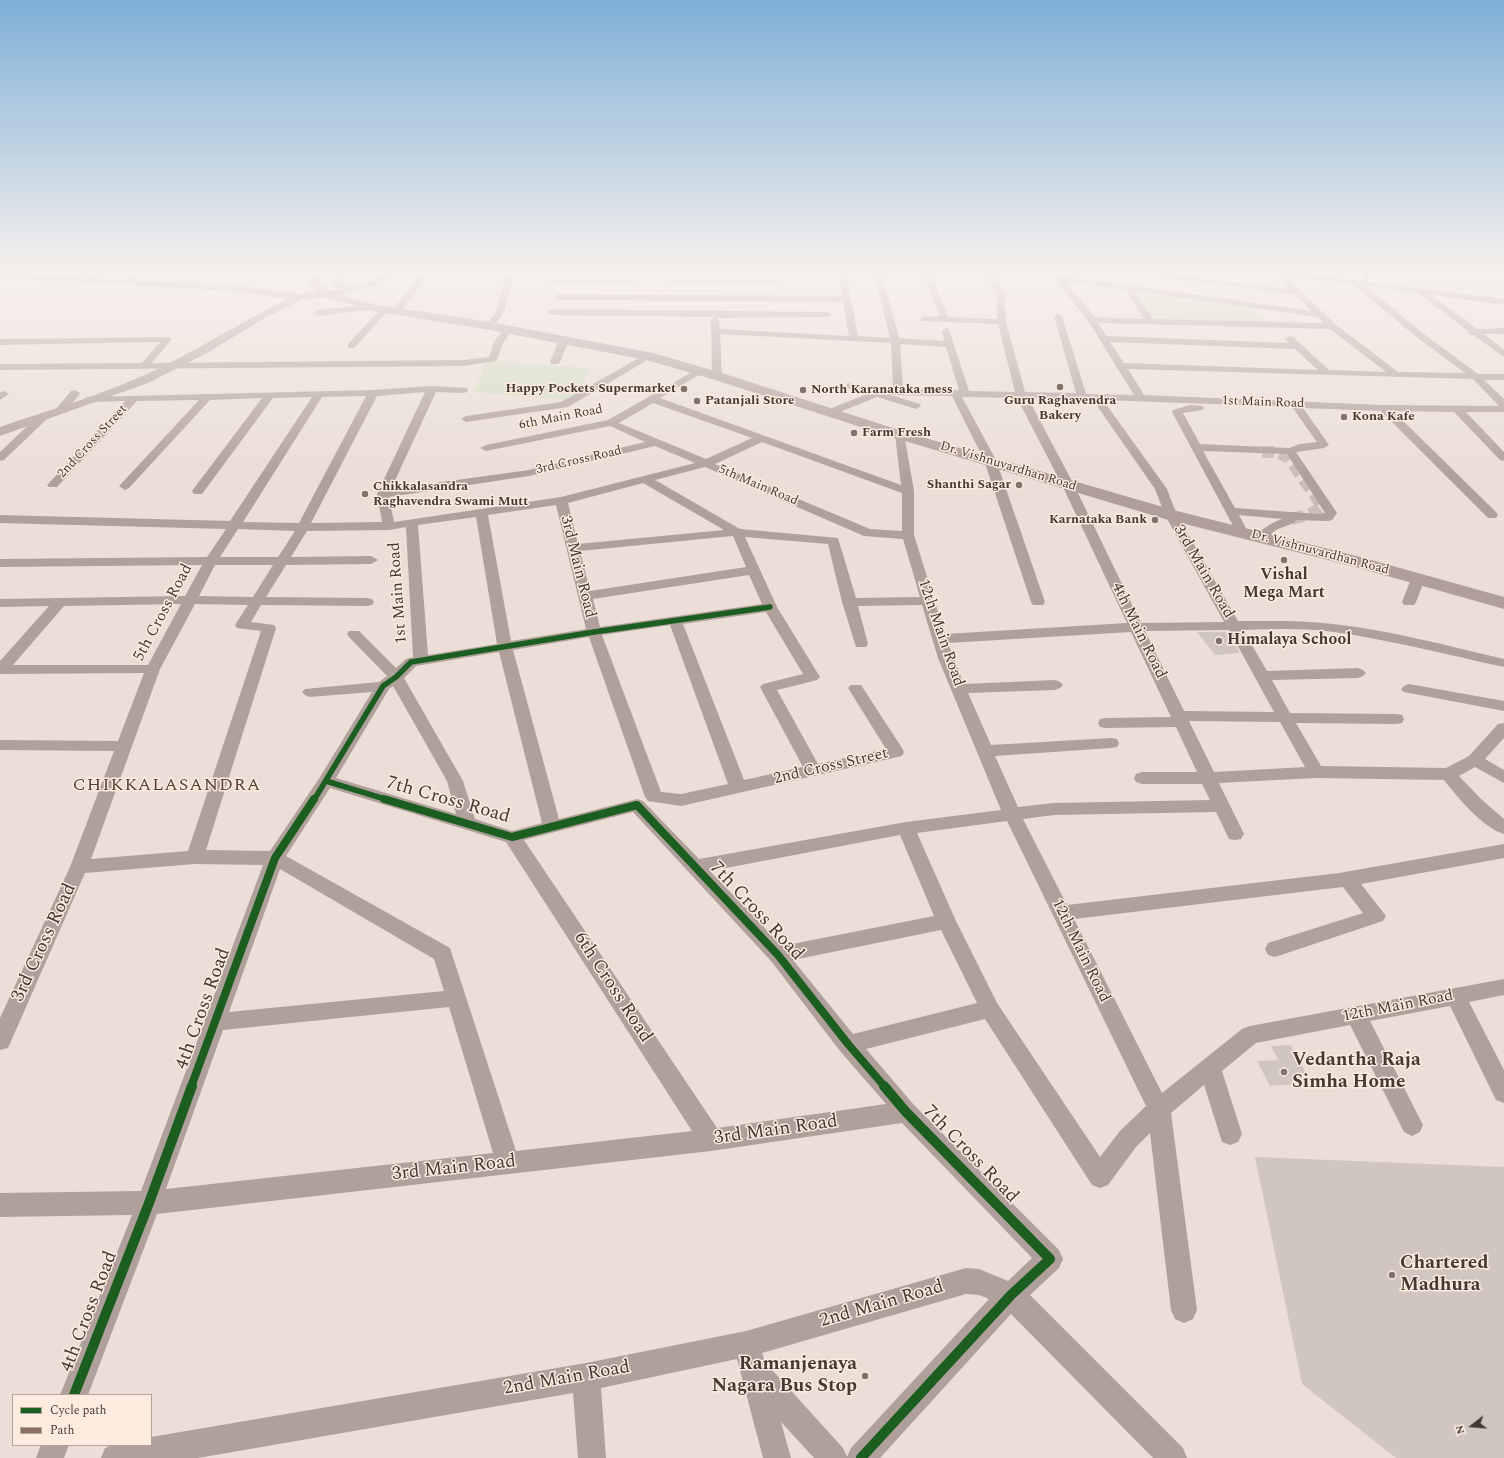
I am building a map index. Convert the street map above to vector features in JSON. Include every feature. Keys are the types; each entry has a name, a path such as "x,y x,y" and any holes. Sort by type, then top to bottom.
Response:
{"main road":[{"name":"Dr. Vishnuvardhan Road","path":"569,341 648,356 700,370 900,435 990,460 1068,485 1171,515 1262,537 1504,604"}],"street":[{"path":"0,342 53,341"},
{"path":"146,365 165,341"},
{"path":"0,432 138,382 171,367 218,341"},
{"path":"350,346 356,341"},
{"path":"0,367 351,365 487,360 493,359 500,341"},
{"path":"555,362 564,341"},
{"path":"715,341 717,376"},
{"path":"895,341 898,392"},
{"path":"909,341 950,344"},
{"path":"949,341 960,393 990,460 1038,602"},
{"path":"1007,341 1021,395 1068,485"},
{"path":"1065,341 1082,397"},
{"path":"1105,341 1142,398"},
{"path":"1160,341 1297,346"},
{"path":"1292,341 1327,373"},
{"path":"1352,341 1396,375"},
{"path":"1428,341 1475,376 1504,405"},
{"path":"1485,341 1504,354"},
{"path":"466,419 564,405 648,356"},
{"path":"1120,366 1504,377"},
{"name":"6th Main Road","path":"486,448 611,423 700,370"},
{"path":"852,386 916,406"},
{"path":"91,399 373,394 432,390 463,390"},
{"path":"389,526 383,494 432,390"},
{"name":"1st Main Road","path":"876,394 881,392 898,392 1142,398 1298,408 1458,410 1504,409"},
{"path":"60,410 75,393"},
{"name":"5th Cross Road","path":"79,867 153,669 211,561 319,394"},
{"path":"195,857 269,628 242,626 284,561 373,394"},
{"path":"831,412 876,394"},
{"path":"198,491 269,396"},
{"name":"3rd Main Road","path":"1096,397 1161,489 1171,515 1316,772"},
{"path":"125,486 206,398"},
{"name":"2nd Cross Street","path":"53,485 133,399"},
{"path":"652,399 908,491"},
{"path":"1194,445 1295,449 1324,445 1298,408 1190,408 1182,409 1177,412 1194,445 1242,532"},
{"path":"1384,408 1492,515"},
{"path":"1458,410 1504,458"},
{"path":"0,458 44,416"},
{"name":"5th Main Road","path":"611,423 868,533 908,535"},
{"name":"12th Main Road","path":"900,435 908,491 908,535 945,658 1012,814 1159,1109 1250,1035 1504,987"},
{"path":"0,519 234,526 389,526 561,501 705,464 760,439"},
{"name":"3rd Cross Road","path":"383,494 529,473 657,442"},
{"path":"1230,511 1319,518 1328,517 1331,514 1295,449"},
{"path":"646,480 737,532 770,607 812,677 768,687 813,771"},
{"name":"4th Main Road","path":"1068,485 1235,834"},
{"name":"3rd Main Road","path":"561,501 594,632"},
{"path":"481,513 505,647 550,821"},
{"path":"1262,537 1271,528 1290,520"},
{"name":"1st Main Road","path":"412,523 416,661"},
{"path":"573,548 737,532 834,541 861,644"},
{"path":"0,563 371,560"},
{"path":"585,596 754,570"},
{"path":"1409,602 1418,579"},
{"path":"0,603 190,600 257,602 367,602"},
{"path":"850,602 928,601"},
{"path":"0,669 60,602"},
{"path":"416,661 594,632 770,607"},
{"path":"594,632 654,797 681,800 738,788 675,621"},
{"path":"939,639 1135,627 1286,625 1333,628 1380,636 1504,663"},
{"path":"354,634 389,682 455,781 467,823"},
{"name":"4th Cross Road","path":"74,1394 149,1203 275,858 389,682 416,661"},
{"path":"0,669 153,669"},
{"path":"1262,676 1358,673"},
{"path":"310,692 389,682"},
{"path":"958,689 1055,685"},
{"name":"2nd Cross Street","path":"738,788 896,752 856,688"},
{"path":"1409,689 1504,706"},
{"path":"1106,723 1284,716 1396,718"},
{"path":"1142,778 1208,778 1316,772 1449,774 1474,760 1504,728"},
{"path":"986,751 1111,743"},
{"path":"0,745 124,746"},
{"path":"1474,760 1504,777"},
{"path":"1449,774 1461,791 1477,807 1504,828"},
{"name":"7th Cross Road","path":"326,781 512,837 550,821 637,805 778,955 848,1044 906,1112 1050,1259 1011,1295"},
{"path":"694,867 906,828 1054,809 1222,806"},
{"path":"906,828 946,921 990,1009 1100,1177 1128,1138 1159,1109"},
{"name":"6th Cross Road","path":"512,837 711,1140"},
{"path":"1062,913 1347,879 1504,851"},
{"path":"79,867 195,857 275,858 442,954 508,1163"},
{"name":"3rd Cross Road","path":"0,1041 79,867"},
{"path":"1275,949 1376,916 1347,879"},
{"path":"778,955 946,921"},
{"path":"1456,996 1504,1093"},
{"path":"215,1022 457,998"},
{"path":"848,1044 990,1009"},
{"path":"1356,1015 1412,1125"},
{"path":"1210,1067 1230,1134"},
{"path":"1159,1109 1184,1310"},
{"name":"3rd Main Road","path":"0,1205 149,1203 711,1140 906,1112"},
{"name":"2nd Main Road","path":"115,1458 586,1377 750,1357 966,1281 979,1282 1011,1295"},
{"path":"860,1458 1011,1295 1173,1458"},
{"path":"750,1357 777,1458"},
{"path":"750,1357 833,1458"},
{"path":"586,1377 592,1458"},
{"path":"50,1458 55,1446"}],"green space":[{"path":"485,361 589,368 581,393 564,400 475,392"}],"building":[{"name":"Himalaya School","path":"1197,632 1228,632 1240,653 1215,655"},
{"name":"Vedantha Raja Simha Home","path":"1291,1045 1311,1083 1270,1086 1257,1061 1278,1060 1271,1046"},
{"name":"Chartered Madhura","path":"1255,1157 1504,1167 1504,1458 1396,1458 1302,1384"}],"tunnel":[{"path":"1262,452 1277,452 1289,458 1322,506 1313,513 1292,519"}],"cycle path":[{"path":"74,1394 149,1203 275,858 326,781 383,686 396,677 411,662 594,632 770,607"},
{"path":"326,781 512,837 637,805 778,955 848,1044 906,1112 1050,1259 1011,1295 861,1458"}],"place":[{"name":"Guru Raghavendra Bakery","path":"1060,387"},
{"name":"Happy Pockets Supermarket","path":"684,389"},
{"name":"North Karanataka mess","path":"803,390"},
{"name":"Patanjali Store","path":"697,401"},
{"name":"Kona Kafe","path":"1344,417"},
{"name":"Farm Fresh","path":"854,433"},
{"name":"Shanthi Sagar","path":"1019,485"},
{"name":"Chikkalasandra Raghavendra Swami Mutt","path":"365,494"},
{"name":"Karnataka Bank","path":"1155,520"},
{"name":"Vishal Mega Mart","path":"1284,560"},
{"name":"Himalaya School","path":"1219,641"},
{"name":"Vedantha Raja Simha Home","path":"1284,1072"},
{"name":"Chartered Madhura","path":"1392,1275"},
{"name":"Ramanjenaya Nagara Bus Stop","path":"865,1376"}],"district":[{"name":"CHIKKALASANDRA","path":"167,786"}]}
